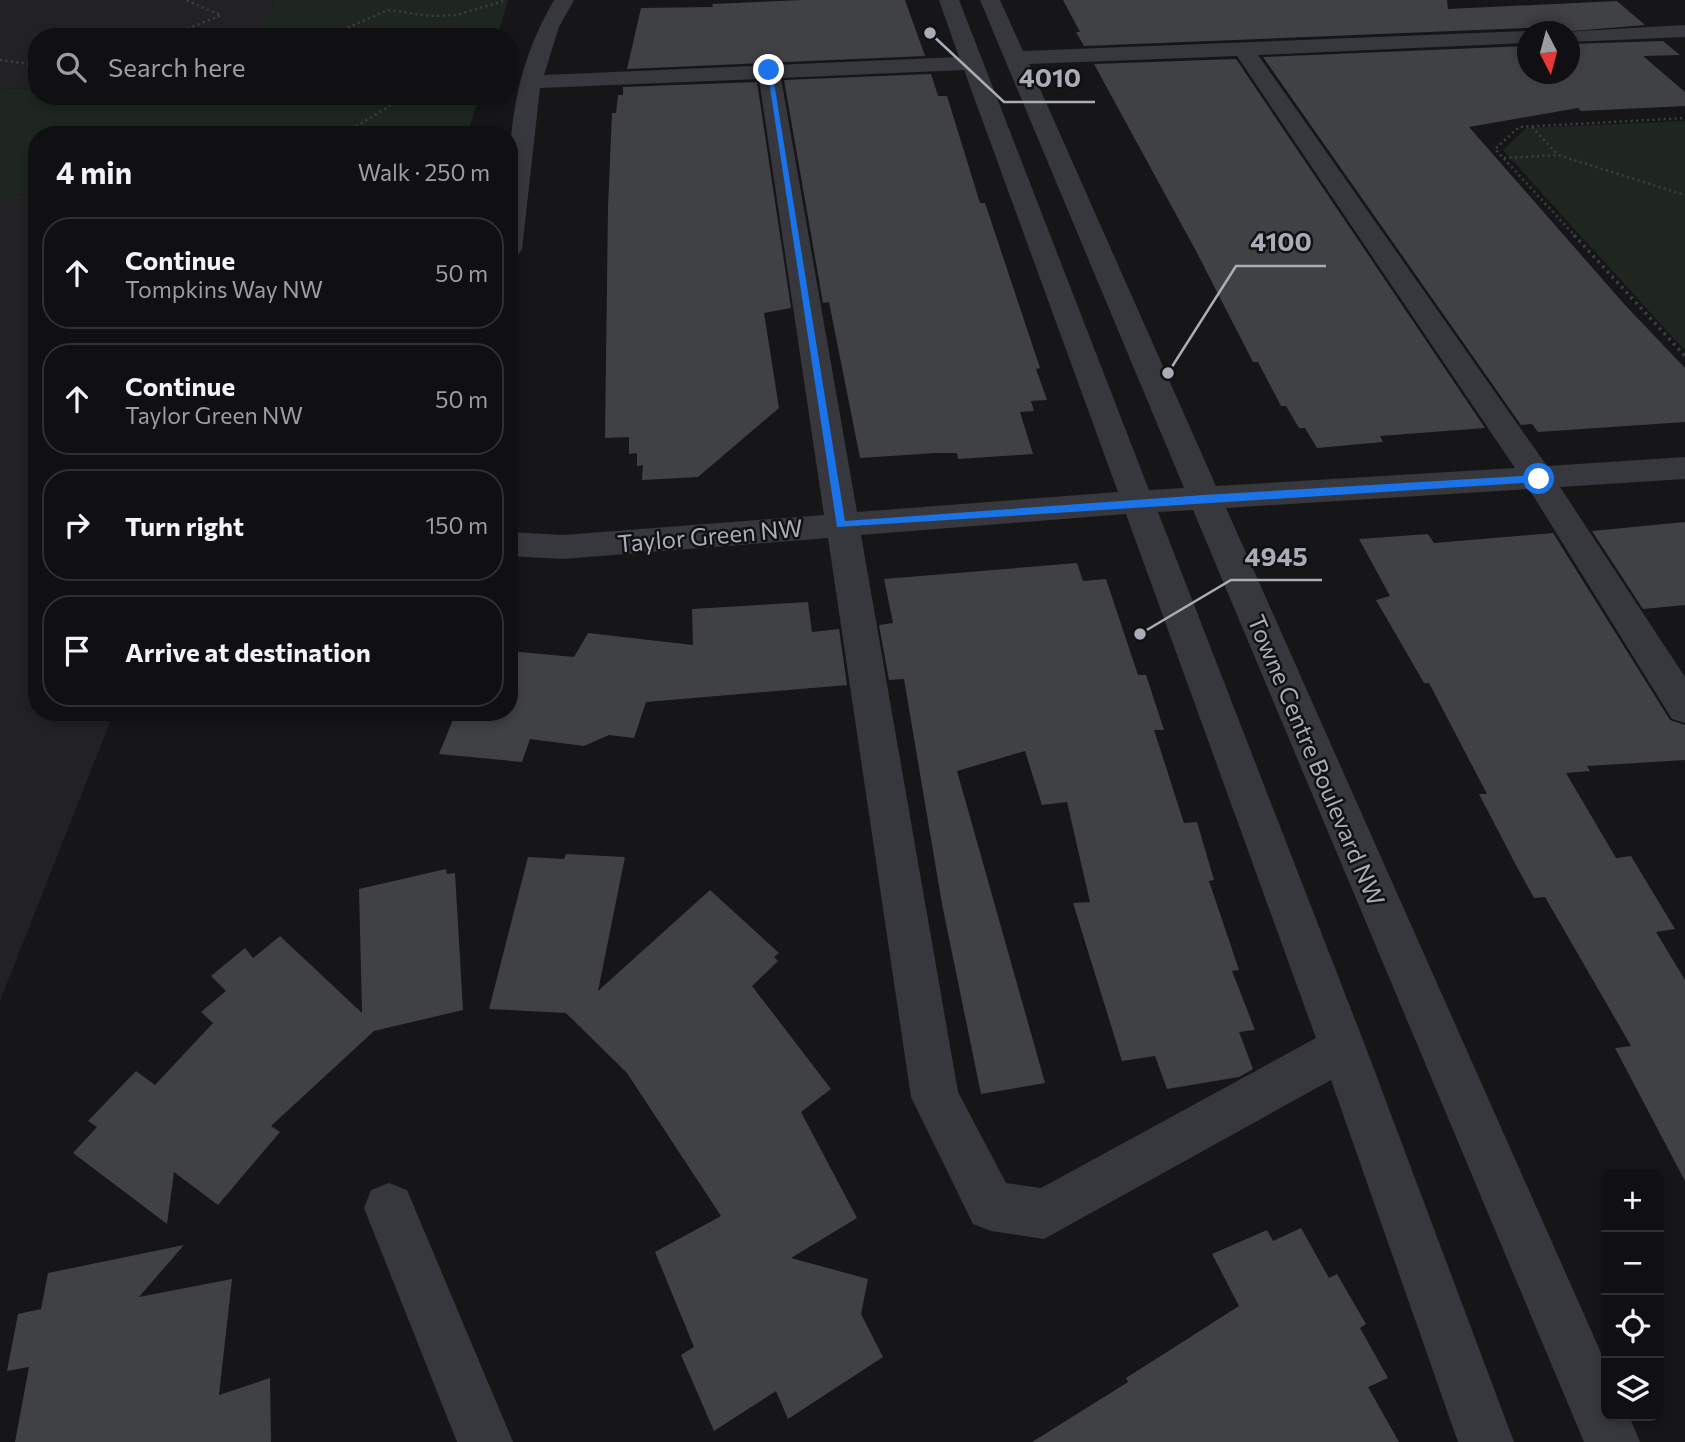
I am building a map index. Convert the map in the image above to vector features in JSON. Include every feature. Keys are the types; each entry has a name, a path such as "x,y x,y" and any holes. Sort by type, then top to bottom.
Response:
{"street":[{"path":"518,177 530,82 539,44 564,0"},
{"path":"949,0 970,63 1135,502 1343,1048 1486,1442"},
{"name":"Towne Centre Boulevard NW","path":"990,0 1612,1442"},
{"path":"1580,36 1685,31"},
{"path":"1017,58 1517,37"},
{"path":"1243,49 1539,479 1685,708"},
{"path":"530,82 970,63"},
{"path":"769,70 840,524 935,1097 991,1206 1044,1213 1343,1048"},
{"name":"Taylor Green NW","path":"518,544 563,547 1135,502 1685,468"},
{"path":"389,1208 485,1442"}],"path":[{"path":"185,0 221,15 189,28"},
{"path":"347,28 388,10 430,16 456,15 507,0"},
{"path":"0,60 28,64"},
{"path":"357,126 391,105"},
{"path":"1685,118 1519,127 1495,149 1685,356"},
{"path":"1531,126 1558,155"},
{"path":"1504,159 1558,155 1685,195"}],"shaded area":[{"path":"0,0 274,0 272,19 268,28 28,28 28,88 0,89"},
{"path":"274,0 508,0 500,28 268,28 263,23 273,11"},
{"path":"28,88 28,105 476,105 470,126 28,126 28,194 0,196 0,89"},
{"path":"1685,121 1685,351 1503,150 1526,128"},
{"path":"28,194 28,721 110,721 0,1001 0,196"}],"building":[{"path":"802,0 905,0 925,56 627,69 641,8 713,7 712,4"},
{"path":"1063,0 1447,0 1448,9 1617,1 1645,25 1580,30 1580,21 1517,21 1517,28 1084,46 1076,32 1080,32"},
{"path":"1663,41 1680,55 1643,56 1685,92 1685,106 1581,111 1578,108 1469,127 1625,305 1685,368 1685,422 1538,432 1532,424 1521,425 1263,57 1517,46 1517,84 1580,84 1580,44"},
{"path":"1236,59 1485,428 1380,436 1383,442 1317,448 1305,428 1299,428 1286,406 1281,406 1258,362 1253,362 1094,64"},
{"path":"931,74 938,96 947,96 980,203 985,203 1040,368 1036,369 1047,400 1031,401 1034,411 1020,412 1033,454 958,459 957,453 860,458 829,302 823,303 784,80"},
{"path":"757,82 791,308 764,313 779,408 698,477 642,480 643,465 637,466 637,453 629,454 629,437 605,438 612,113 616,113 618,95 623,95 623,87"},
{"path":"1685,522 1685,605 1643,609 1592,531"},
{"path":"1553,533 1670,720 1685,725 1685,760 1587,766 1590,771 1566,773 1616,858 1631,856 1675,929 1656,932 1685,980 1685,1181 1615,1048 1631,1046 1545,897 1534,898 1518,869 1479,794 1487,794 1429,683 1424,683 1376,600 1390,596 1359,539 1428,534 1434,543"},
{"path":"1077,563 1083,581 1106,579 1138,675 1146,675 1164,730 1154,730 1184,823 1197,822 1214,880 1209,881 1239,970 1232,971 1255,1030 1239,1032 1253,1069 1239,1077 1167,1089 1155,1056 1122,1061 1073,903 1090,902 1067,802 1042,805 1025,751 957,771 1045,1083 981,1094 942,904 904,679 889,680 879,625 893,623 884,579"},
{"path":"808,602 812,632 839,629 847,685 646,702 634,738 609,735 584,746 530,739 522,762 439,754 452,721 518,721 518,652 574,657 588,633 693,645 692,609"},
{"path":"566,854 625,857 598,991 710,890 779,953 774,957 778,961 752,986 831,1089 801,1112 857,1218 791,1258 868,1279 861,1314 883,1357 788,1419 776,1391 714,1431 681,1355 694,1347 655,1252 721,1216 627,1073 566,1013 489,1009 528,857 564,859"},
{"path":"446,869 447,874 455,873 463,1010 374,1031 271,1126 280,1132 218,1205 174,1172 167,1224 73,1153 97,1127 88,1121 136,1071 155,1085 213,1023 201,1012 226,991 211,976 245,948 253,958 280,936 362,1013 359,889"},
{"path":"1301,1228 1329,1278 1337,1274 1366,1324 1360,1328 1388,1378 1368,1387 1399,1442 1032,1442 1128,1382 1126,1378 1239,1306 1212,1254 1267,1230 1273,1241"},
{"path":"184,1245 139,1297 232,1279 219,1395 270,1378 271,1442 15,1442 29,1367 7,1371 18,1314 41,1309 48,1273"}],"place":[{"name":"4010","path":"930,33"},
{"name":"4100","path":"1168,373"},
{"name":"4945","path":"1140,634"}],"route":[{"path":"769,70 840,524 1204,498 1539,479"}]}
